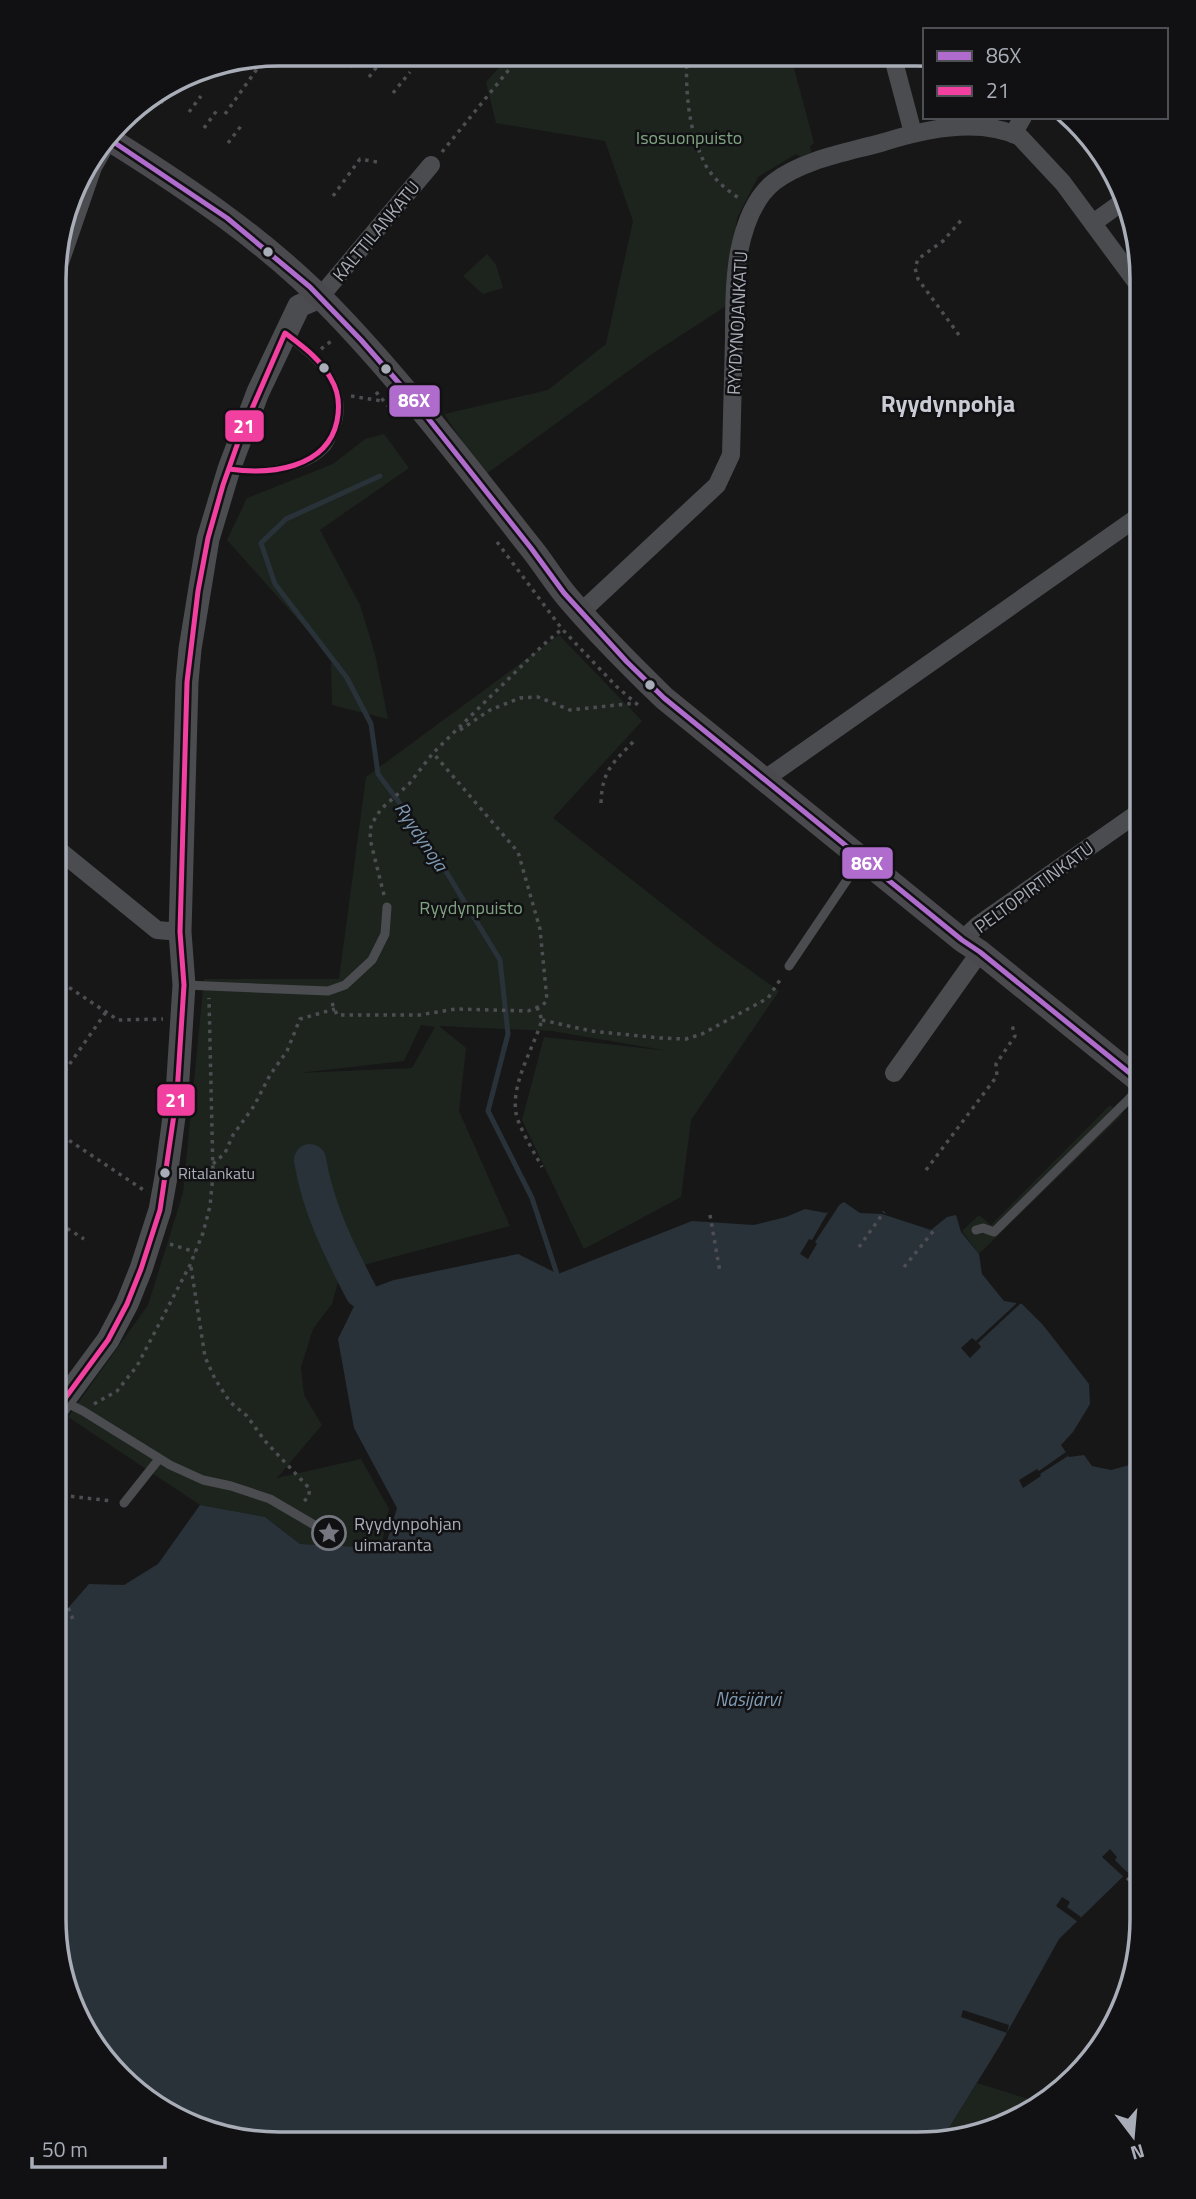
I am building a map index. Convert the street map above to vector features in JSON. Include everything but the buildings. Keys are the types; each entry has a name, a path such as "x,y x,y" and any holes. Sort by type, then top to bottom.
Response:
{"main road":[{"path":"116,143 185,186 269,251 320,298 408,394 581,612 623,659 664,698 1130,1073"}],"street":[{"path":"895,66 913,133"},
{"path":"1022,119 1013,134 1020,137 1049,167 1130,273"},
{"name":"RYYDYNOJANKATU","path":"581,612 716,485 732,455 734,303 739,253 753,208 763,194 775,182 813,163 913,133 969,128 997,129 1013,134"},
{"name":"KALTTILANKATU","path":"320,298 431,164"},
{"path":"1093,223 1116,206"},
{"path":"66,1402 108,1340 127,1304 141,1269 161,1202 177,1094 184,985 180,932 187,682 208,539 253,403 285,333 299,306 320,298"},
{"path":"765,779 1130,523"},
{"name":"PELTOPIRTINKATU","path":"894,1073 971,946 978,925 1130,819"},
{"path":"66,856 157,930 180,932"}],"lane":[{"path":"229,469 255,472 301,463 317,456 329,444 338,421 339,405 335,387 315,358 285,333"},
{"path":"789,967 849,877"},
{"path":"184,985 328,991 345,985 372,960 385,934 387,907"},
{"path":"976,1230 982,1228 994,1232 1130,1098"},
{"path":"66,1406 202,1480 270,1499 316,1526"},
{"path":"124,1503 159,1459"}],"path":[{"path":"369,77 378,66"},
{"path":"431,164 512,66"},
{"path":"688,66 693,127 705,164 716,179 753,208"},
{"path":"225,114 258,67"},
{"path":"393,93 410,72"},
{"path":"189,112 201,96"},
{"path":"204,128 218,109"},
{"path":"228,143 241,126"},
{"path":"333,196 360,159 377,162"},
{"path":"958,335 918,279 915,268 918,259 943,241 964,218"},
{"path":"320,349 334,339"},
{"path":"351,396 384,401"},
{"path":"387,907 370,839 371,825 381,809 409,784 433,753 562,629"},
{"path":"453,735 490,710 520,698 538,697 570,710 636,703"},
{"path":"601,803 601,790 608,768 635,740"},
{"path":"328,991 337,1015 419,1015 456,1009 528,1011 543,1005 547,1000 540,929 518,852 433,753"},
{"path":"542,1020 591,1031 686,1039 702,1034 768,998 789,967"},
{"path":"66,985 118,1020 182,1018"},
{"path":"66,1404 117,1391 128,1378 190,1265 203,1233 210,1206 213,1164 208,987"},
{"path":"537,1007 542,1020 534,1046 516,1083 516,1114 542,1167"},
{"path":"213,1164 225,1153 233,1135 287,1051 300,1019 335,1009"},
{"path":"66,1069 106,1012"},
{"path":"926,1170 997,1076 996,1065 1015,1036 1012,1025"},
{"path":"66,1138 161,1202"},
{"path":"859,1247 884,1212"},
{"path":"710,1215 720,1272"},
{"path":"66,1228 84,1239"},
{"path":"904,1267 936,1228"},
{"path":"149,1242 163,1242 195,1252"},
{"path":"190,1265 205,1357 215,1379 230,1402 247,1416 265,1441 310,1489 308,1498 289,1511"},
{"path":"66,1496 124,1503"},
{"path":"66,1602 74,1622"}],"green space":[{"name":"Isosuonpuisto","path":"500,66 793,66 814,143 810,146 811,153 801,157 796,154 758,177 737,218 726,306 649,356 485,475 444,414 548,390 606,344 633,221 605,141 496,123 486,82"},
{"path":"487,254 496,265 503,288 483,294 463,276"},
{"path":"384,434 409,468 320,530 360,605 375,654 388,719 332,705 331,661 309,632 227,540 247,498 333,464 365,439"},
{"name":"Ryydynpuisto","path":"559,635 642,721 553,818 715,945 779,991 691,1120 681,1197 584,1249 522,1120 544,1037 669,1051 552,1031 439,1026 466,1048 459,1111 510,1226 341,1271 332,1304 313,1329 301,1367 304,1395 322,1425 277,1478 361,1459 389,1509 381,1548 300,1544 265,1517 200,1505 68,1417 148,1305 183,1193 204,979 339,979 366,777","holes":["421,1025 435,1027 412,1068 299,1073 404,1061"]},
{"path":"1110,1105 1122,1115 979,1254 962,1231 979,1215 991,1225"},
{"path":"977,2083 1030,2100 1011,2111 985,2121 948,2129"}],"water":[{"name":"Näsijärvi","path":"844,1202 860,1213 882,1214 931,1230 947,1217 956,1215 961,1232 979,1254 982,1274 1004,1301 1022,1304 1043,1325 1089,1384 1090,1404 1073,1432 1061,1445 1069,1457 1084,1455 1092,1466 1111,1470 1129,1465 1129,1871 1059,1939 999,2047 948,2129 931,2132 251,2131 211,2121 185,2111 161,2097 119,2060 102,2038 88,2014 78,1988 68,1948 66,1609 89,1584 124,1585 158,1564 200,1505 265,1517 300,1544 381,1548 388,1538 397,1508 354,1428 338,1339 361,1292 394,1280 518,1254 558,1274 692,1221 754,1225 805,1209 826,1213"}],"pier":[{"path":"837,1202 840,1204 815,1242 817,1244 808,1259 800,1254 809,1239 812,1240 832,1205"},
{"path":"1019,1301 1021,1303 978,1343 981,1347 970,1358 961,1348 972,1338 976,1341"},
{"path":"1066,1452 1068,1456 1023,1488 1019,1480 1037,1469 1039,1471"},
{"path":"1110,1849 1117,1857 1115,1860 1129,1876 1126,1879 1102,1857"},
{"path":"1062,1897 1070,1902 1067,1907 1081,1917 1078,1922 1056,1906"},
{"path":"963,2010 1009,2025 1007,2033 961,2017"}],"waterway":[{"name":"Ryydynoja","path":"380,476 286,519 261,543 275,584 347,678 371,724 378,774 425,837 500,960 508,1034 488,1111 532,1198 557,1274"},
{"path":"310,1160 324,1212 361,1292"}],"transit line":[{"name":"86X","path":"115,143 227,218 310,287 412,398 564,593 664,698 1130,1073"},
{"name":"21","path":"66,1397 108,1340 127,1304 160,1210 177,1094 184,985 180,932 187,682 198,591 208,538 223,485 241,434 285,333 317,359 334,384 338,410 331,437 322,450 294,465 261,471 229,469"}],"place":[{"name":"Ritalankatu","path":"165,1173"},
{"name":"Ryydynpohjan uimaranta","path":"329,1533"}],"district":[{"name":"Ryydynpohja","path":"948,403"}]}
